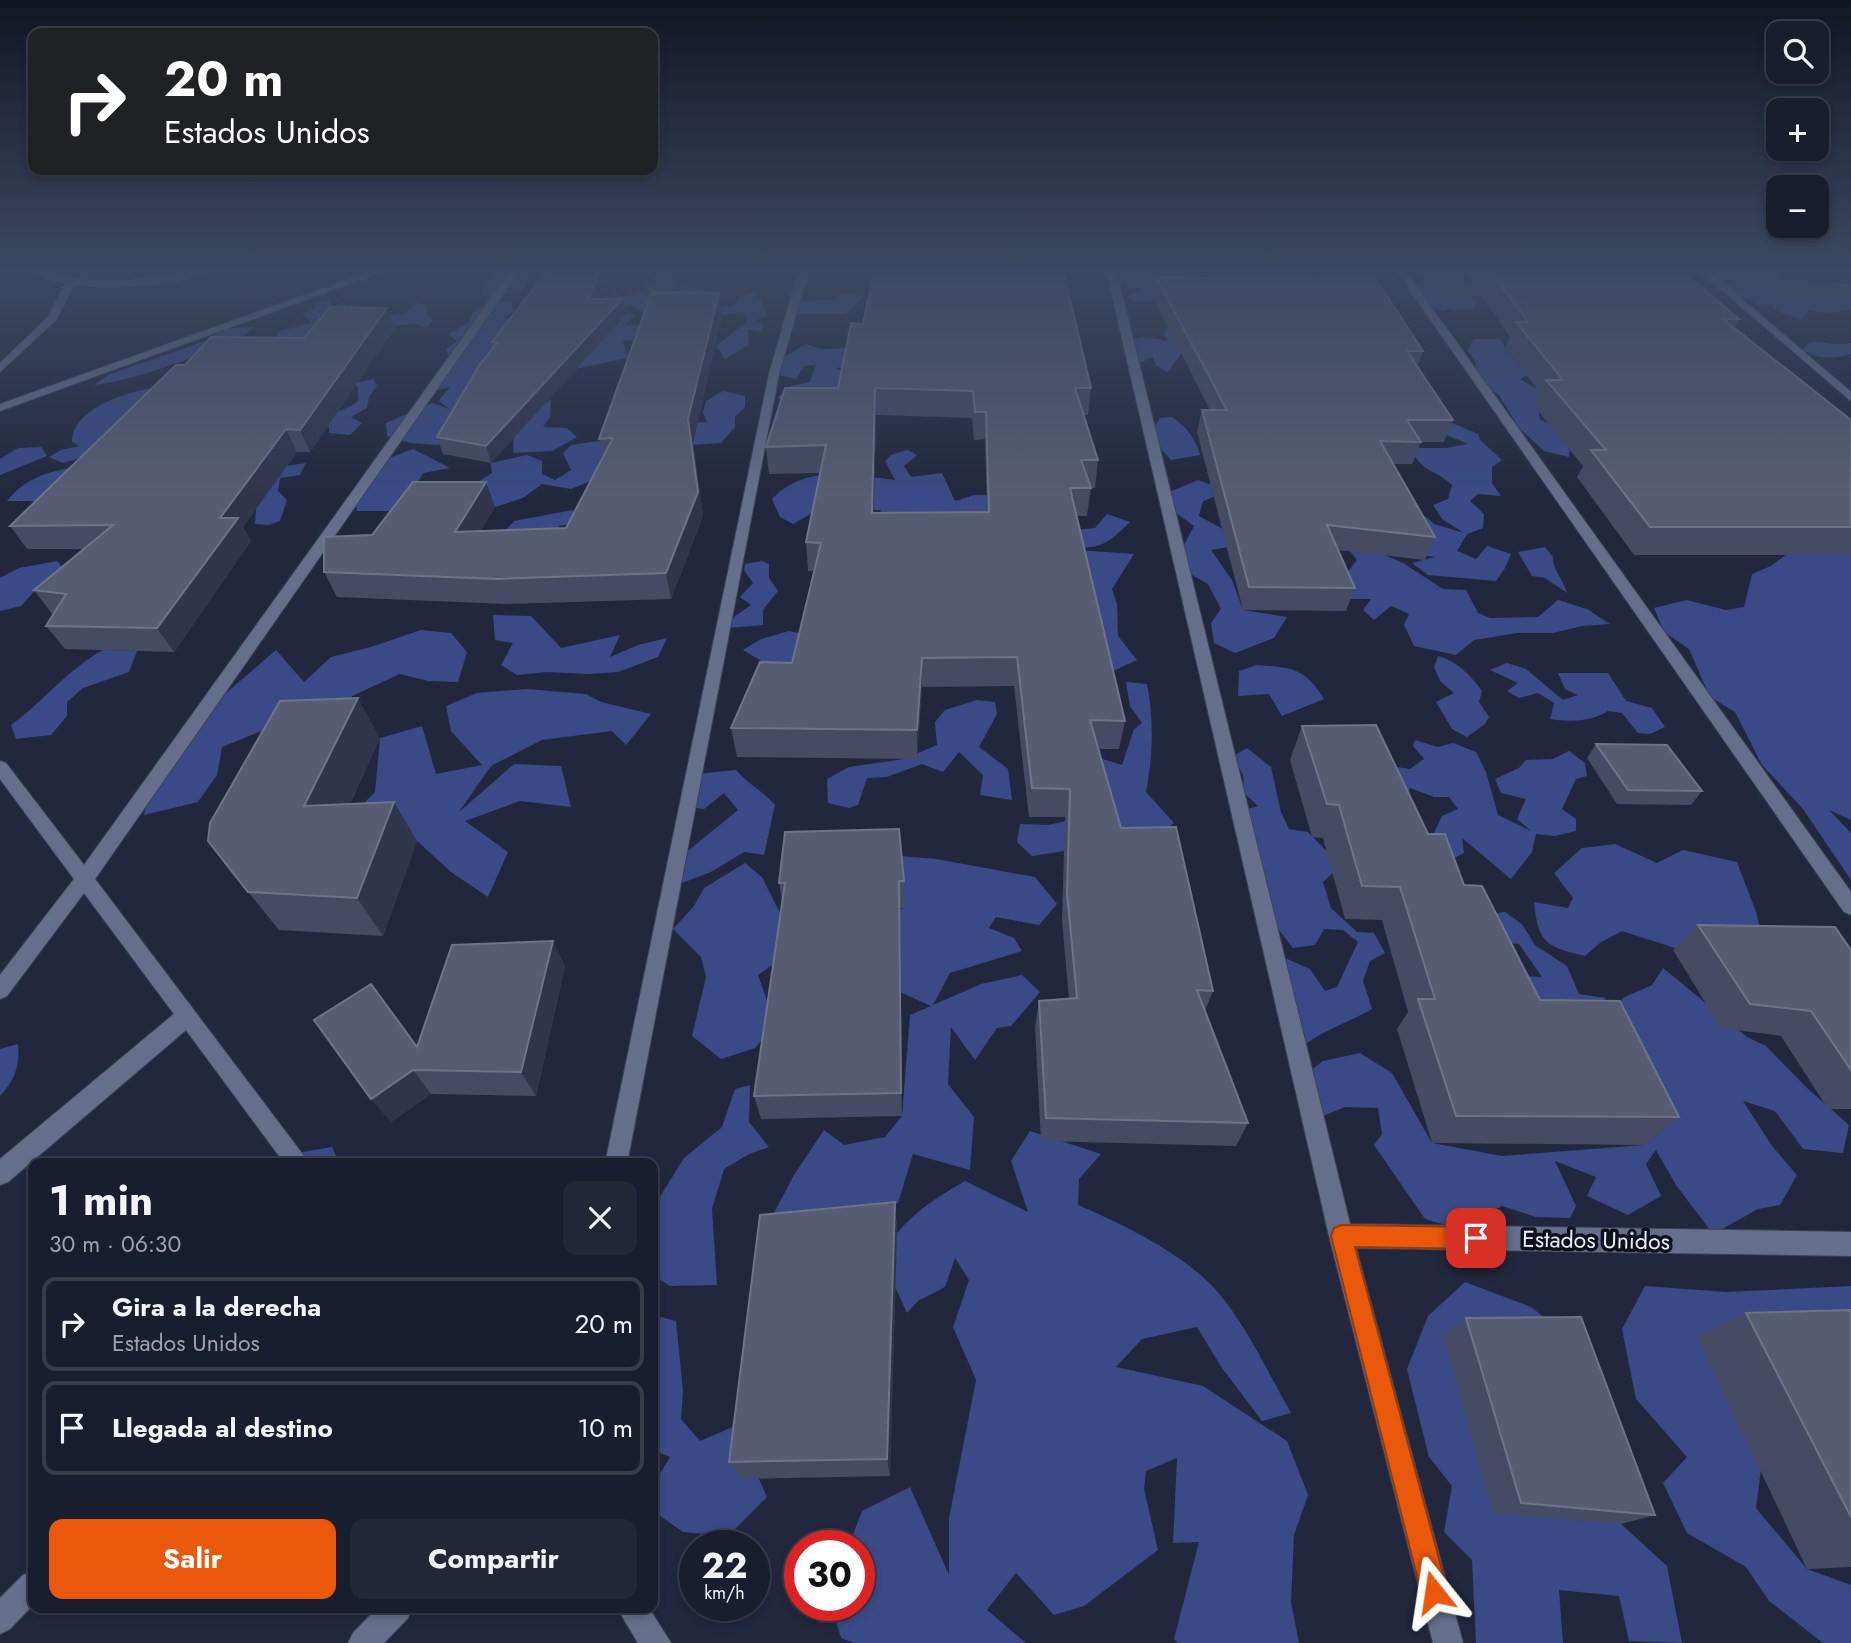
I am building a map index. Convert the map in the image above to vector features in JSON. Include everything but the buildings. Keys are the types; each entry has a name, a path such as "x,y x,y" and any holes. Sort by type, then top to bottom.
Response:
{"street":[{"path":"0,369 24,346"},
{"path":"0,408 175,346"},
{"path":"0,990 84,880 463,346"},
{"path":"616,1158 774,374 782,346"},
{"path":"1129,346 1341,1236 1448,1643"},
{"path":"1453,346 1851,907"},
{"path":"1790,346 1851,398"},
{"path":"0,767 295,1158"},
{"path":"0,1174 188,1015"},
{"name":"Estados Unidos","path":"1341,1236 1851,1244"},
{"path":"0,1619 28,1590"},
{"path":"363,1643 393,1613"},
{"path":"635,1613 656,1643"}],"shaded area":[{"path":"192,346 224,346 145,374 94,385 108,375"},
{"path":"451,346 624,346 628,358 579,368 556,369 475,393 452,410 536,411 551,399 550,417 543,427 567,428 577,437 552,451 513,453 514,437 483,435 437,445 410,443 387,436 386,423 432,403 449,409 439,401 450,387 429,392 450,362 446,349"},
{"path":"716,346 748,346 725,359"},
{"path":"803,346 811,346 821,349 851,348 862,365 836,368 843,372 839,387 827,395 784,404 778,397 791,386 810,382 816,365 804,366 796,379 774,374 777,361"},
{"path":"1128,346 1180,346 1183,351 1168,372 1156,366 1153,357 1134,365 1126,356"},
{"path":"1470,346 1505,346 1519,366 1547,366 1520,379 1545,394 1538,406 1540,420 1560,426 1571,441 1569,457 1544,451 1519,428 1499,395 1478,382 1475,361 1467,350"},
{"path":"1806,346 1851,346 1851,354 1832,358 1815,356 1802,350"},
{"path":"374,379 377,386 369,397 367,408 351,417 362,423 350,435 329,433 329,427 302,420 352,405 358,401 358,387 351,384"},
{"path":"152,388 153,401 83,457 63,463 49,457 61,450 79,446 72,442 75,430 91,411 115,398"},
{"path":"723,391 745,396 745,407 735,417 735,427 721,443 689,445 689,423 707,422 703,413 706,401"},
{"path":"1434,415 1478,434 1480,440 1502,460 1492,467 1492,483 1501,496 1478,494 1470,501 1484,514 1483,528 1467,534 1457,551 1476,559 1487,546 1511,554 1496,581 1428,575 1412,563 1435,557 1421,555 1401,542 1425,516 1434,524 1464,533 1442,519 1433,505 1448,499 1452,485 1420,463 1410,448 1446,448 1468,444 1437,431"},
{"path":"1172,417 1190,433 1200,455 1171,460 1158,446 1155,426 1160,418"},
{"path":"613,439 593,480 571,489 542,484 523,498 495,507 459,500 414,511 357,511 354,493 376,463 413,449 450,468 423,473 418,482 473,485 492,473 491,463 527,455 542,461 542,474 555,480 571,470 563,453 571,445"},
{"path":"41,447 47,456 0,475 0,459 18,448"},
{"path":"907,450 917,455 904,466 911,477 942,473 955,501 974,495 1006,496 1025,513 878,517 881,510 819,509 793,524 780,517 772,499 785,488 814,476 846,475 895,480 885,461 891,455"},
{"path":"306,463 300,475 280,478 278,491 287,500 280,521 269,525 255,524 256,509 273,468"},
{"path":"75,467 40,501 7,501 21,487 37,477"},
{"path":"1221,476 1226,492 1203,501 1199,516 1221,528 1240,545 1211,550 1232,580 1243,610 1287,617 1274,638 1235,653 1214,643 1211,623 1221,609 1208,584 1183,570 1184,545 1194,526 1164,504 1162,495 1198,480 1209,484"},
{"path":"573,510 575,523 559,526 558,535 600,540 505,531 514,521"},
{"path":"1107,514 1130,522 1112,538 1097,546 1057,546 1076,530 1095,528"},
{"path":"1851,517 1851,820 1829,810 1851,833 1851,880 1803,809 1762,765 1735,712 1710,697 1689,649 1664,632 1654,608 1687,600 1726,610 1744,607 1752,574 1771,566 1794,549"},
{"path":"1545,547 1553,557 1554,566 1567,593 1545,578 1532,576 1518,552"},
{"path":"1371,549 1403,563 1443,589 1466,590 1478,613 1490,618 1538,617 1558,600 1587,609 1610,624 1582,626 1553,633 1517,633 1474,640 1456,655 1414,646 1404,625 1409,614 1391,606 1374,620 1363,610 1371,599 1341,599 1333,591 1357,560 1350,551 1333,550"},
{"path":"1079,550 1134,554 1112,589 1117,604 1118,636 1137,660 1113,671"},
{"path":"57,561 67,573 42,583 21,606 0,611 0,578 19,568"},
{"path":"762,561 769,564 769,578 778,591 763,610 763,625 728,628 735,616 751,605 740,597 753,583 744,570 745,564"},
{"path":"493,615 531,616 561,648 620,635 610,657 638,645 667,638 658,657 618,672 547,672 517,675 501,665 513,643 495,640"},
{"path":"421,630 451,633 467,652 458,682 428,681 400,674 352,696 343,722 269,728 222,747 217,775 198,802 144,815 150,784 196,736 173,739 276,650 304,682 331,657"},
{"path":"789,631 813,636 864,673 765,663 743,650 761,639"},
{"path":"103,650 137,651 129,672 83,688 67,702 67,716 51,735 16,739 11,725 78,666"},
{"path":"1438,656 1463,669 1482,691 1479,702 1489,717 1485,724 1467,737 1452,729 1436,702 1454,693 1440,681 1434,667"},
{"path":"1507,663 1526,669 1563,700 1578,695 1565,689 1558,673 1608,673 1626,701 1652,708 1665,727 1650,734 1638,733 1622,713 1608,711 1580,720 1550,719 1554,703 1538,693 1519,698 1507,691 1518,683 1490,670"},
{"path":"1257,665 1296,671 1317,688 1324,699 1282,716 1269,694 1238,696 1239,671"},
{"path":"1126,682 1147,684 1152,738 1146,792 1174,823 1148,843 1141,828 1077,849 1032,856 1017,842 1020,824 1048,825 1104,813 1096,757 1122,765 1134,729 1142,723 1130,706"},
{"path":"527,689 586,694 601,702 651,714 626,745 612,731 542,740 491,766 459,812 514,764 561,766 571,807 520,801 465,821 508,852 488,897 451,872 417,841 360,844 337,831 375,792 380,738 422,726 436,774 482,765 451,731 446,706 477,693"},
{"path":"977,700 995,702 997,714 979,747 1008,769 1012,800 980,795 983,775 959,752 943,772 922,764 887,777 867,778 858,805 849,808 828,803 827,779 849,767 904,759 937,745 935,722 945,710"},
{"path":"1415,740 1438,747 1453,743 1476,752 1486,772 1498,815 1531,831 1517,819 1526,799 1501,793 1495,779 1519,768 1526,760 1553,759 1569,751 1585,763 1587,776 1576,779 1562,809 1576,819 1576,831 1555,836 1536,834 1532,852 1511,879 1462,838 1464,853 1445,863 1428,837 1434,833 1442,816 1458,809 1449,797 1434,797 1410,788 1400,809 1390,766 1410,769 1424,759 1413,746"},
{"path":"1247,748 1271,767 1281,812 1289,829 1308,832 1341,866 1323,882 1331,908 1357,932 1374,933 1385,953 1370,961 1363,981 1372,1009 1319,1035 1303,1046 1279,968 1287,959 1310,969 1325,991 1337,987 1358,942 1343,930 1324,929 1315,945 1293,948 1265,913 1244,810 1258,806 1244,793 1243,775 1233,756"},
{"path":"736,770 775,805 764,855 744,852 711,872 674,886 678,859 738,810 724,793 704,809 681,806 696,774"},
{"path":"1615,844 1657,863 1683,850 1737,862 1756,912 1766,952 1681,950 1622,931 1601,942 1585,956 1561,950 1546,941 1538,926 1534,902 1568,908 1573,898 1554,873 1582,848"},
{"path":"900,856 936,859 1035,877 1057,904 1039,925 996,917 989,928 1014,938 1022,951 950,973 933,1005 981,984 1022,975 1040,992 1011,1026 997,1028 975,1060 951,1027 948,1084 974,1117 970,1170 913,1154 898,1203 844,1219 813,1213 774,1213 794,1175 824,1130 844,1145 885,1137 902,1116 910,1015 931,1006 900,992 782,958 758,975 775,1023 755,1048 721,1059 692,1036 706,977 701,957 673,929 694,906 704,888 745,863 762,877 782,917 863,917 904,908"},
{"path":"1505,912 1522,924 1535,945 1567,966 1579,994 1606,998 1566,1025 1507,976 1542,977 1519,944 1481,941 1460,918"},
{"path":"1663,968 1747,1037 1766,1046 1807,1088 1849,1125 1843,1153 1803,1149 1775,1111 1743,1101 1772,1146 1797,1175 1780,1205 1758,1209 1713,1234 1676,1185 1656,1150 1646,1164 1661,1196 1628,1215 1587,1196 1596,1177 1555,1161 1576,1206 1570,1218 1536,1217 1502,1206 1460,1229 1425,1219 1374,1145 1382,1134 1378,1108 1345,1107 1323,1116 1307,1073 1323,1061 1360,1053 1392,1073 1432,1143 1502,1156 1644,1145 1596,1045 1623,998 1652,985"},
{"path":"18,1044 15,1072 0,1096 0,1049"},
{"path":"750,1085 749,1122 769,1147 749,1154 724,1169 712,1209 717,1285 670,1286 658,1278 658,1200 684,1158 722,1127 735,1089"},
{"path":"1030,1131 1101,1154 1079,1179 1078,1205 1158,1245 1196,1271 1225,1301 1260,1356 1291,1413 1262,1421 1222,1368 1197,1327 1142,1339 1116,1367 1203,1386 1287,1441 1308,1495 1294,1535 1291,1602 1299,1643 1178,1643 1174,1639 1199,1542 1173,1543 1177,1458 1146,1471 1144,1489 1158,1550 1084,1606 1054,1615 1016,1573 987,1610 1026,1643 854,1643 841,1638 836,1621 875,1621 875,1530 855,1530 862,1511 910,1487 949,1575 949,1518 976,1380 953,1327 969,1280 955,1258 945,1287 918,1301 907,1313 880,1254 918,1212 965,1181 1028,1212 1011,1161"},
{"path":"332,1147 337,1158 279,1158"},
{"path":"1465,1282 1531,1307 1573,1340 1621,1524 1667,1566 1682,1643 1629,1641 1619,1596 1559,1590 1563,1643 1476,1643 1472,1560 1444,1532 1452,1486 1429,1457 1407,1369 1428,1316"},
{"path":"1645,1286 1726,1292 1851,1286 1851,1377 1764,1446 1756,1508 1807,1569 1851,1585 1851,1643 1823,1643 1769,1601 1746,1567 1687,1533 1663,1483 1687,1457 1636,1399 1622,1329"},
{"path":"658,1316 676,1321 683,1391 681,1419 700,1441 735,1426 767,1497 734,1530 680,1530 658,1514 658,1477 670,1457 658,1452"}],"route":[{"path":"1434,1592 1341,1236 1476,1238"}]}
